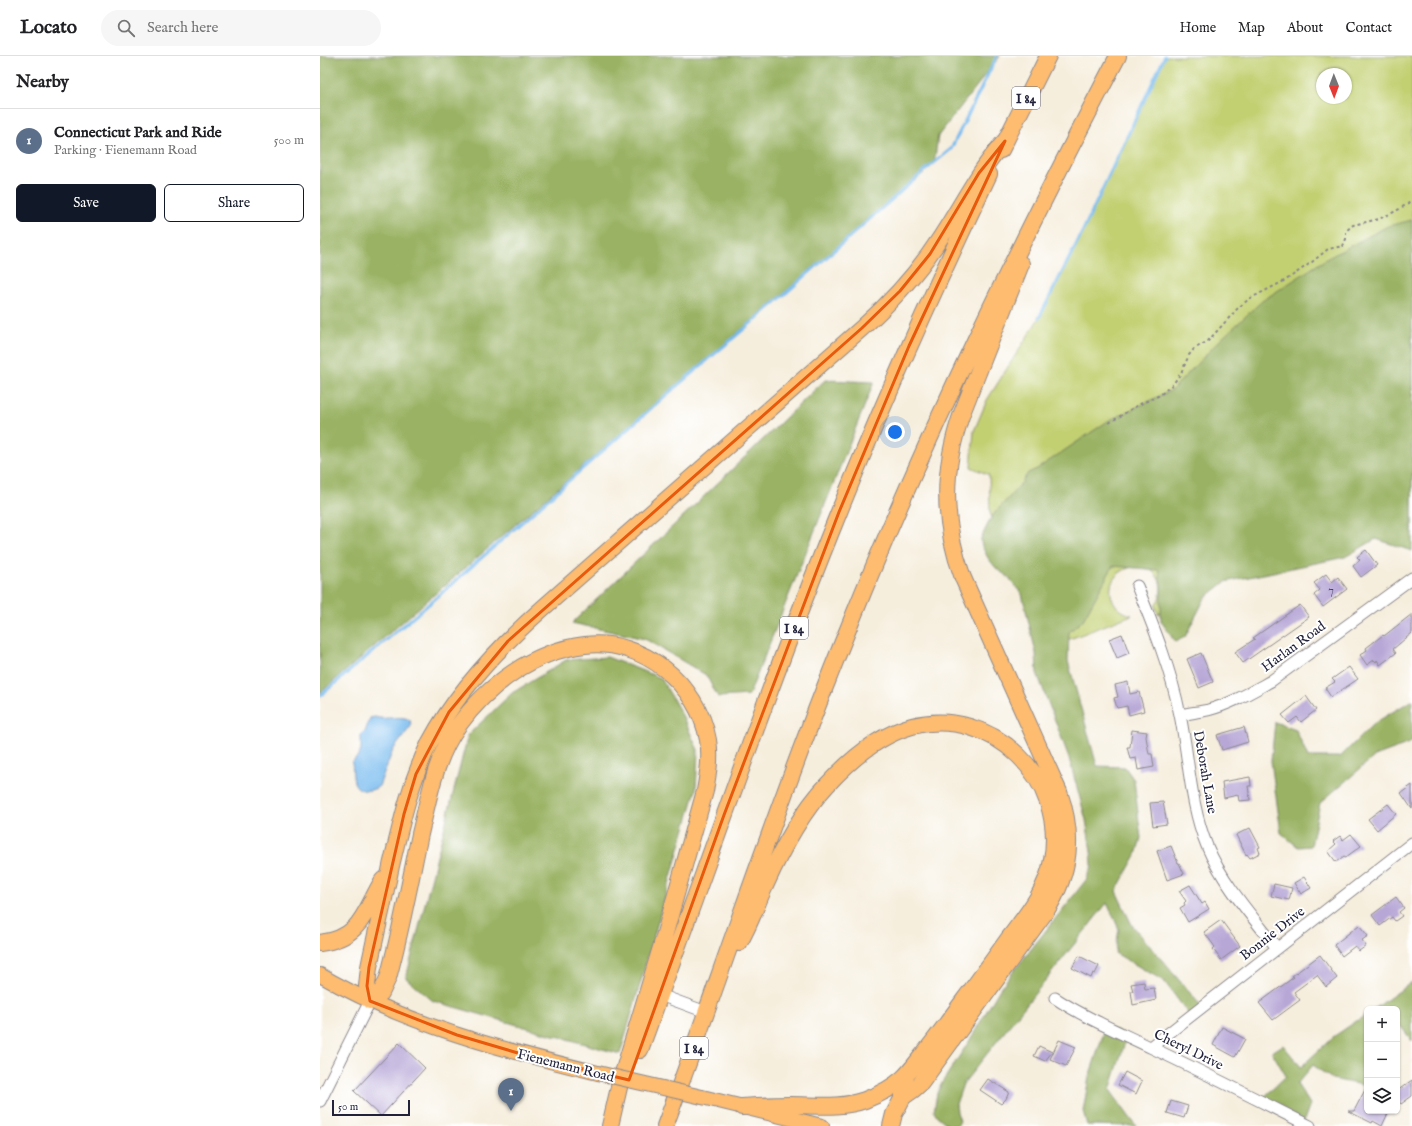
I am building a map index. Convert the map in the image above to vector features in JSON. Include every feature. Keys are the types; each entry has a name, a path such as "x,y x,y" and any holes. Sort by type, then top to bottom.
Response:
{"highway":[{"name":"I 84","path":"611,1126 660,995 734,787 839,512 910,346 1005,141 1048,56"},
{"name":"I 84","path":"665,1126 804,741 868,580 943,408 1002,282 1118,56"},
{"path":"611,1126 622,1076 662,944 702,801 709,769 709,749 706,734 702,719 695,705 687,692 673,676 648,658 620,648 597,645 577,646 554,653 528,664 507,676 480,700 459,724 440,758 432,784 388,978 381,993 370,1001 367,991 367,981 391,869 409,795 425,754 446,717 482,669 508,640 889,303 911,279 930,254 946,230 979,173 1005,141"},
{"path":"903,1097 921,1083 1046,911 1058,890 1067,861 1069,831 1062,800 963,578 953,548 946,504 948,464 954,436 1020,267 1039,208"},
{"path":"722,969 744,936 773,867 801,817 828,784 856,758 874,744 905,728 922,724 941,723 960,726 978,730 996,739 1023,760 1036,778 1046,796 1052,815 1054,838 1050,869 1043,888 1030,910 944,1028 907,1074 896,1084 881,1093 849,1105 828,1107 788,1105 742,1107"},
{"path":"320,943 340,938 357,925 365,916 379,886 391,869"},
{"path":"891,1126 894,1114 903,1097 904,1083 907,1074"}],"main road":[{"name":"Fienemann Road","path":"320,975 370,1001 457,1035 528,1056 822,1126"}],"street":[{"name":"Harlan Road","path":"1180,715 1208,710 1230,702 1271,681 1412,578"},
{"name":"Deborah Lane","path":"1136,586 1164,654 1175,693 1196,809 1207,846 1226,880 1277,948"},
{"name":"Bonnie Drive","path":"1151,1047 1412,843"},
{"path":"660,995 706,1012"},
{"name":"Cheryl Drive","path":"1054,998 1070,1009 1151,1047 1310,1126"},
{"path":"320,1101 370,1001"}],"path":[{"path":"1109,423 1138,405 1160,395 1173,384 1181,373 1189,355 1194,349 1208,341 1238,308 1250,299 1286,280 1328,249 1343,246 1346,239 1346,231 1353,225 1379,219 1403,208 1412,201"}],"highlighted area":[{"path":"1005,141 909,346 839,512 724,815 629,1080 528,1056 457,1035 370,1001 367,986 369,967 404,814 416,774 449,712 508,641 862,328 900,291 930,254 979,173"}],"green space":[{"path":"320,56 1000,56 938,136 934,164 320,693"},
{"path":"1165,56 1412,56 1412,531 1343,491 1197,597 1158,614 1155,606 1160,595 1161,586 1155,574 1147,568 1138,567 1129,568 1120,572 1114,579 1111,588 1112,598 1120,609 1132,615 1044,649 990,513 989,475 971,467 974,431 987,400 1039,318 1080,237"},
{"path":"1412,220 1412,551 1376,539 1345,557 1225,582 1205,598 1185,637 1175,642 1161,621 1161,585 1159,570 1113,566 1083,620 1069,632 1068,661 1097,766 1125,767 1134,780 1141,838 1136,855 1116,891 1132,925 1202,1007 1190,1016 1164,981 1115,953 1119,929 1107,903 963,1084 956,1104 960,1121 957,1126 949,1126 937,1116 934,1111 937,1093 943,1081 968,1043 1001,987 1086,880 1092,866 1086,820 1068,755 1037,673 1036,653 1022,594 1008,577 996,568 988,558 982,546 981,538 992,516 1021,484 1028,473 1037,469 1108,421 1172,390 1218,342 1262,301 1326,259 1388,226"},
{"path":"825,380 874,382 749,695 718,697 706,675 645,639 572,623"},
{"path":"607,657 661,678 682,715 698,750 696,790 620,1054 433,1001 406,978 468,735 512,693 566,660"},
{"path":"1412,700 1412,742 1375,756 1320,803 1311,846 1298,847 1281,833 1271,761 1275,722 1296,730 1308,757 1340,757 1373,724"},
{"path":"1412,982 1412,1041 1400,1025 1400,1006 1378,1006"},
{"path":"1364,1016 1364,1085 1332,1079 1313,1065 1297,1084 1310,1104 1303,1123 1260,1101 1286,1076 1272,1052 1283,1045 1301,1067 1333,1037"},
{"path":"1106,1026 1127,1036 1110,1090 1136,1126 1087,1125 1083,1111 1089,1077"}],"water":[{"path":"370,718 406,718 410,720 411,726 393,750 379,786 369,790 362,790 356,786 354,782 352,762 359,755 361,750 361,735 365,732"}],"building":[{"path":"1366,550 1377,565 1361,577 1353,566 1360,560 1357,557"},
{"path":"1326,574 1332,582 1338,577 1347,589 1323,607 1314,595 1320,590 1314,583"},
{"path":"1300,605 1309,617 1243,663 1235,652"},
{"path":"1412,614 1412,633 1393,649 1396,653 1380,665 1377,660 1376,662 1374,660 1367,665 1360,655 1367,650 1366,648"},
{"path":"1122,634 1129,653 1117,658 1109,639"},
{"path":"1201,653 1213,682 1199,688 1187,659"},
{"path":"1349,667 1358,679 1331,697 1325,688 1335,682 1332,679"},
{"path":"1128,682 1130,694 1139,692 1144,711 1129,715 1127,706 1117,708 1114,698 1118,697 1115,685"},
{"path":"1306,696 1316,710 1301,722 1297,717 1289,723 1282,715"},
{"path":"1244,727 1248,742 1222,750 1217,735"},
{"path":"1132,730 1147,732 1146,737 1149,754 1152,754 1154,767 1138,770 1136,758 1130,759 1127,747 1130,747"},
{"path":"1250,777 1251,786 1248,786 1250,800 1239,801 1238,795 1224,798 1222,782"},
{"path":"1412,785 1412,809 1401,793"},
{"path":"1163,802 1167,824 1153,826 1150,803"},
{"path":"1388,804 1396,814 1377,830 1368,819"},
{"path":"1250,828 1260,847 1258,848 1260,853 1250,858 1247,854 1246,855 1236,835"},
{"path":"1351,834 1361,846 1336,862 1328,851 1336,844 1333,841 1340,836 1343,840"},
{"path":"1171,846 1184,874 1167,880 1157,851"},
{"path":"1304,877 1311,888 1301,894 1294,883"},
{"path":"1274,884 1292,888 1289,900 1271,896"},
{"path":"1190,885 1202,904 1205,902 1209,909 1188,922 1180,908 1185,905 1184,903 1186,901 1179,891"},
{"path":"1396,897 1404,908 1399,912 1402,916 1395,921 1392,917 1380,926 1372,915"},
{"path":"1221,920 1240,946 1221,960 1213,949 1215,947 1204,932"},
{"path":"1359,925 1368,936 1362,940 1366,946 1359,951 1355,946 1342,956 1334,945"},
{"path":"1320,955 1337,978 1326,987 1317,975 1294,992 1300,1000 1273,1020 1259,1003 1294,977 1292,976"},
{"path":"1079,956 1099,966 1091,978 1072,968"},
{"path":"1144,982 1145,989 1154,988 1156,1000 1133,1005 1131,991 1133,991 1131,984"},
{"path":"1222,1027 1245,1039 1235,1057 1213,1045"},
{"path":"1059,1040 1076,1047 1066,1066 1050,1059"},
{"path":"399,1043 425,1068 381,1116 354,1091"},
{"path":"1039,1046 1052,1052 1045,1061 1034,1056"},
{"path":"1125,1072 1142,1081 1136,1094 1118,1085"},
{"path":"988,1079 1009,1092 1006,1099 1001,1104 980,1090"},
{"path":"1412,1080 1412,1096 1401,1104 1400,1103 1400,1089"},
{"path":"1364,1092 1364,1114 1388,1114 1382,1126 1373,1121 1372,1123 1348,1111 1354,1111"},
{"path":"1171,1101 1188,1106 1184,1118 1167,1113"}],"waterway":[{"path":"320,696 436,598 664,397 777,301 951,149 997,56"},
{"path":"1039,318 1080,237 1165,56"}],"place":[{"name":"Connecticut Park and Ride","path":"511,1111"}]}
